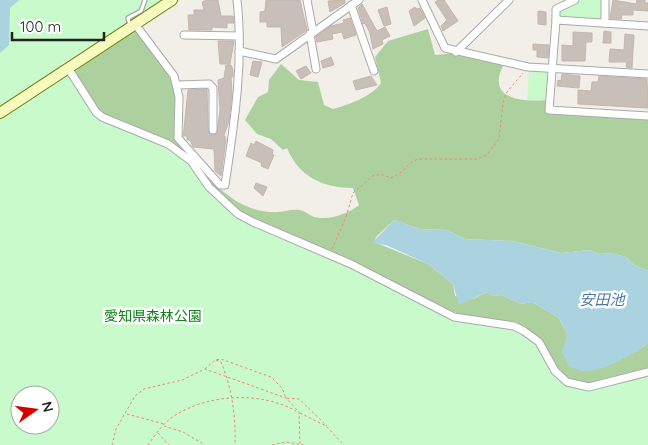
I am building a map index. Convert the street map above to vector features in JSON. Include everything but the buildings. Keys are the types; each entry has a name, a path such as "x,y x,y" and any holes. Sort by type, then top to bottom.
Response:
{"street":[{"path":"0,113 172,0"},
{"path":"68,68 96,112 102,117 168,144 192,160 220,185 225,185 237,95 239,51 237,0"},
{"path":"307,0 316,69"},
{"path":"239,51 276,59 349,4 359,0"},
{"path":"422,0 445,48 456,52 528,67 648,74"},
{"path":"456,52 509,0"},
{"path":"575,0 556,9 549,110 648,116"},
{"path":"605,0 605,23"},
{"path":"349,4 374,71"},
{"path":"556,20 648,26"},
{"path":"133,25 174,76 178,85 177,135 208,186 238,214 364,270 454,317 514,326 524,331 539,342 555,371 567,382 589,387 648,372"},
{"path":"184,35 239,36"},
{"path":"178,85 209,84 213,88 213,130"}],"lane":[{"path":"133,25 128,18 141,11 145,0"}],"path":[{"path":"330,256 346,217 353,193 374,174 390,178 397,176 402,173 412,160 419,158 477,159 487,155 499,139 500,116 507,92 528,67"},
{"path":"215,360 221,362 231,398 236,423 235,445"},
{"path":"112,445 116,429 135,396 144,389 182,380 205,369 215,360 227,360 271,377 282,388 286,398 299,412 299,444"},
{"path":"205,369 286,398 299,400 344,445"},
{"path":"148,445 163,426 174,416 197,405 231,398 275,403 299,412 331,430"},
{"path":"125,414 165,424"},
{"path":"163,426 183,432 205,445"},
{"path":"158,432 169,445"},
{"path":"272,445 286,442 304,445"}],"green space":[{"name":"愛知県森林公園","path":"0,0 161,0 159,7 62,63 66,73 71,76 96,117 106,123 154,141 190,163 229,210 273,233 401,291 453,320 518,330 531,339 540,349 566,385 590,390 648,376 648,445 0,445"},
{"path":"582,0 602,0 602,17 599,20 560,18 559,13"},
{"path":"133,29 138,31 169,70 177,89 175,136 187,153 164,139 103,113 94,105 74,72"},
{"path":"428,29 435,55 468,52 498,58 503,66 499,77 499,86 503,92 518,99 547,100 547,114 648,119 648,271 634,265 626,257 611,253 599,254 590,250 561,253 513,241 465,239 447,230 420,229 394,220 376,237 374,242 428,264 453,284 455,296 473,299 487,292 493,296 501,295 521,304 532,302 559,318 567,334 565,347 643,347 648,343 648,370 590,383 578,382 560,370 540,342 523,327 462,315 429,302 372,271 237,210 213,188 199,167 222,191 240,203 261,211 301,210 318,218 330,218 343,214 359,205 353,188 332,186 313,179 298,166 287,148 283,150 271,139 257,134 245,120 258,97 268,92 269,80 281,64 299,80 318,82 324,105 333,109 360,99 378,87 381,83 375,57 388,41"},
{"path":"529,71 546,71 549,74 547,100 527,100"}],"water":[{"path":"0,0 19,0 10,8 9,45 0,53"},
{"name":"安田池","path":"394,220 420,229 447,230 465,239 513,241 561,253 590,250 599,254 611,253 626,257 634,265 648,271 648,343 627,357 600,369 584,371 569,366 562,352 567,334 559,318 532,302 521,304 501,295 493,296 487,292 459,305 453,284 428,264 386,245 372,243"}]}
